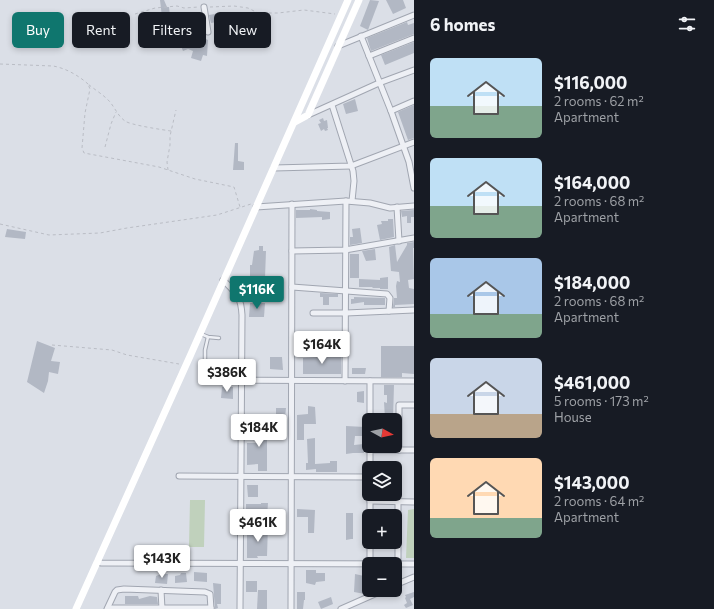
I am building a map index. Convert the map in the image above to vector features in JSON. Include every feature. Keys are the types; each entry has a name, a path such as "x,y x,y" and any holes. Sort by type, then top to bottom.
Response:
{"street":[{"path":"76,609 200,334 256,205 295,122 348,0"},
{"path":"308,115 359,0"},
{"path":"204,7 208,32"},
{"path":"338,46 414,15"},
{"path":"361,36 413,171 414,188"},
{"path":"369,56 414,38"},
{"path":"295,122 379,83 414,70"},
{"path":"391,111 414,101"},
{"path":"302,103 311,107"},
{"path":"332,104 352,166 354,181 352,201"},
{"path":"274,168 352,166 414,142"},
{"path":"345,381 346,201"},
{"path":"256,205 352,201 370,203 390,208 414,206"},
{"path":"290,609 292,204"},
{"path":"396,207 399,241"},
{"path":"292,251 345,250 414,238"},
{"path":"223,280 238,296 242,315 240,609"},
{"path":"292,287 387,294 390,298 389,311"},
{"path":"313,313 414,310"},
{"path":"202,380 414,381"},
{"path":"370,381 370,413"},
{"path":"399,413 399,405 414,405"},
{"path":"402,450 414,450"},
{"path":"179,476 362,477"},
{"path":"370,509 370,501 414,502"},
{"path":"398,502 398,557"},
{"path":"98,561 101,563 362,564"},
{"path":"402,564 414,564"},
{"path":"402,582 414,577"},
{"path":"117,590 161,590 208,593 211,597 211,609 107,608 117,590"},
{"path":"161,590 162,608"},
{"path":"341,609 368,597"}],"lane":[{"path":"200,334 208,337 219,338"},
{"path":"205,371 205,350 208,337"}],"path":[{"path":"135,14 155,8 177,6 184,8 234,6 248,8 256,12 263,13 312,10 342,15"},
{"path":"0,64 61,67 82,78 110,103 116,112 131,125 171,131"},
{"path":"88,84 90,89 85,113 82,148 84,153 168,170 195,179 234,187 240,207"},
{"path":"168,170 167,162 170,153 171,131 176,110"},
{"path":"105,147 112,119 116,112"},
{"path":"0,224 49,235 100,233 217,215 240,207 256,205"},
{"path":"52,345 112,350 127,355 186,365"}],"green space":[{"path":"190,500 205,500 204,547 189,547"},
{"path":"414,509 414,558 406,558 408,510"}],"building":[{"path":"160,0 164,0 167,7 169,7 170,12 161,12"},
{"path":"370,0 379,1 368,30 360,26"},
{"path":"386,0 403,0 406,8 393,14"},
{"path":"214,14 214,22 211,23 209,15"},
{"path":"407,22 408,25 414,23 414,34 371,51 367,38"},
{"path":"206,39 208,40 207,56 203,55 201,61 191,58 193,51 188,49 183,51 182,48 206,48"},
{"path":"414,42 414,53 385,65 381,55"},
{"path":"355,99 358,111 346,114 343,104"},
{"path":"414,105 414,138 408,140 398,112"},
{"path":"323,118 324,121 327,120 328,130 325,131 324,129 321,131 318,124 321,123 319,120"},
{"path":"235,143 238,143 238,161 244,162 244,170 233,170"},
{"path":"310,209 330,212 330,219 322,220 322,217 296,218 296,210"},
{"path":"414,210 414,217 411,217 411,223 407,223 407,216 402,217 401,211"},
{"path":"388,219 393,219 394,237 380,240 377,225 382,224 381,221 388,221"},
{"path":"360,228 362,243 350,245 350,237 353,237 352,229"},
{"path":"7,229 26,232 25,239 5,237"},
{"path":"414,242 414,279 408,280 409,288 414,289 414,304 395,305 395,307 393,307 394,298 397,298 397,281 400,282 399,272 391,271 389,247 395,245 397,262 407,243"},
{"path":"259,246 263,246 263,251 266,251 265,278 250,278 250,265 252,265 254,251 259,250"},
{"path":"375,249 376,260 366,261 362,251"},
{"path":"350,254 359,254 359,278 350,278"},
{"path":"388,277 388,289 359,287 359,279 380,280 380,278"},
{"path":"320,293 338,294 338,297 329,297 329,305 323,305 323,297 320,297"},
{"path":"354,297 385,298 385,305 364,305 364,302 351,304 351,299 354,299"},
{"path":"250,303 265,303 264,317 249,317"},
{"path":"37,341 55,348 51,361 60,362 58,374 49,372 44,393 27,382"},
{"path":"381,346 414,346 414,374 402,373 402,377 381,377"},
{"path":"341,356 341,374 303,374 303,358"},
{"path":"270,357 282,357 283,370 270,369"},
{"path":"352,368 366,368 365,374 352,374"},
{"path":"384,385 394,385 393,413 385,413 384,402 387,403 387,395 384,395"},
{"path":"222,387 233,387 233,399 221,398"},
{"path":"364,391 364,403 357,402 357,392"},
{"path":"308,406 315,407 316,424 304,424 304,440 297,440 297,415 308,414"},
{"path":"276,408 286,408 285,417 276,417"},
{"path":"261,416 267,416 267,471 258,471 258,464 247,465 247,443 259,443"},
{"path":"346,426 362,427 362,436 355,436 354,445 362,444 362,453 346,454"},
{"path":"315,438 315,464 337,461 337,472 316,472 316,469 306,470 306,463 308,463 307,439"},
{"path":"247,485 258,485 258,497 248,497"},
{"path":"268,503 267,517 260,517 260,513 246,513 246,504"},
{"path":"297,509 315,510 314,533 308,533 308,517 297,517"},
{"path":"346,513 353,513 353,539 346,540"},
{"path":"261,525 268,525 267,556 247,558 247,535 258,535 258,527"},
{"path":"306,570 316,570 316,573 325,573 325,581 316,582 315,585 306,583"},
{"path":"194,572 207,573 207,582 194,581"},
{"path":"181,573 186,573 187,582 175,583 175,576 180,575"},
{"path":"168,574 167,584 155,583 156,576"},
{"path":"355,574 362,576 362,593 354,592"},
{"path":"246,581 257,581 257,592 246,592"},
{"path":"213,583 221,584 221,604 217,604 218,608 215,609"},
{"path":"258,590 267,590 267,609 257,609"},
{"path":"297,592 305,592 303,609 297,609"},
{"path":"414,592 414,597 410,599 413,605 406,608 404,605 407,603 405,595"},
{"path":"125,596 138,596 139,599 150,596 157,597 158,604 125,604"},
{"path":"331,597 333,604 321,609 318,602"}]}
